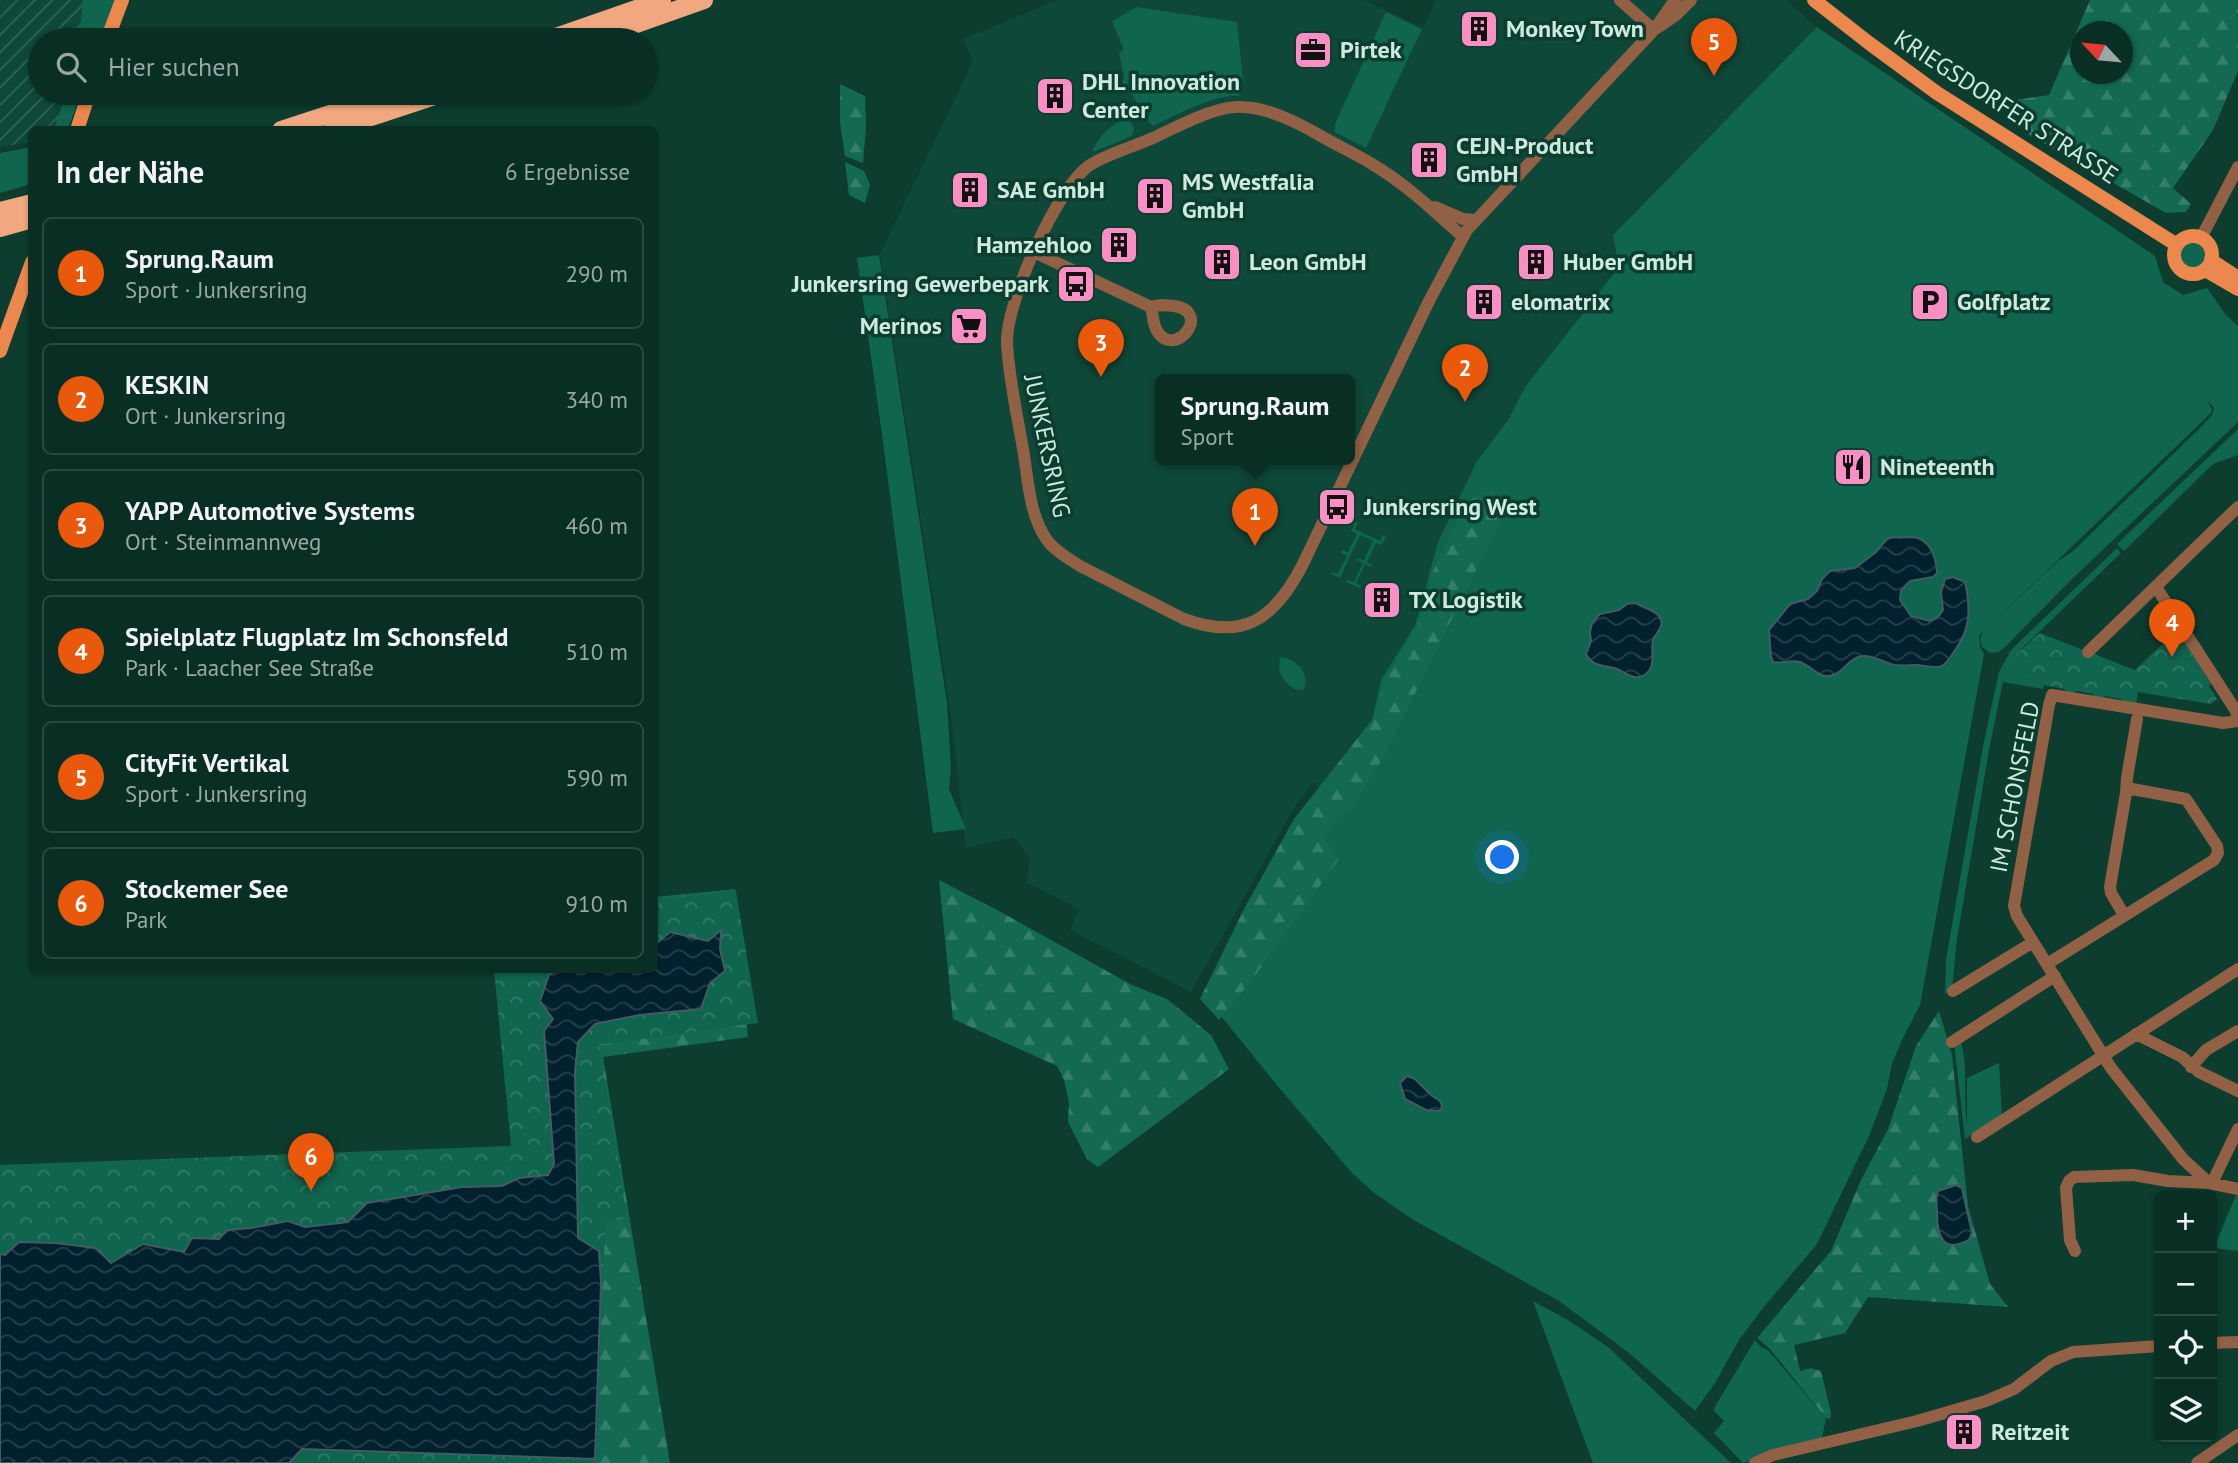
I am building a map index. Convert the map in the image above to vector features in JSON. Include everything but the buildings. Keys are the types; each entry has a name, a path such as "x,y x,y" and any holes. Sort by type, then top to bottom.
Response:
{"highway":[{"path":"582,28 662,0"},
{"path":"626,28 704,0"},
{"path":"293,126 357,105"},
{"path":"344,126 408,105"},
{"path":"0,211 28,204"},
{"path":"0,228 28,220"}],"main road":[{"path":"112,28 122,0"},
{"name":"KRIEGSDORFER STRASSE","path":"1814,0 1937,93 2177,245"},
{"path":"78,126 85,105"},
{"path":"2188,237 2201,238 2210,247 2208,265 2194,274 2183,271 2175,259 2177,245 2188,237"},
{"path":"2208,265 2238,278"},
{"path":"2208,265 2238,289"},
{"path":"0,351 28,273"}],"street":[{"path":"1620,0 1654,30"},
{"name":"JUNKERSRING","path":"1355,454 1429,300 1463,237 1654,30 1675,0"},
{"name":"JUNKERSRING","path":"1654,30 1666,23 1690,0"},
{"name":"JUNKERSRING","path":"1350,465 1293,583 1277,605 1260,619 1241,626 1220,629 1184,619 1069,559 1047,540 1035,513 1007,342 1009,319 1034,252 1062,195 1090,166 1211,113 1242,107 1266,111 1301,126 1373,164 1425,202 1463,237"},
{"path":"2201,238 2238,167"},
{"name":"JUNKERSRING","path":"1425,202 1463,219 1476,220"},
{"path":"1034,252 1151,307"},
{"path":"2088,652 2238,507"},
{"path":"2156,587 2236,711 2238,720"},
{"name":"IM SCHONSFELD","path":"2210,1183 2183,1159 2111,1068 2017,916 2014,906 2035,777 2053,695 2223,723 2238,720"},
{"path":"2123,915 2109,890 2137,719"},
{"path":"2047,964 2214,860 2217,846 2186,799 2132,789 2126,793"},
{"path":"1953,991 2033,942"},
{"path":"1977,1137 2238,969"},
{"path":"1952,1042 2055,976"},
{"path":"2191,1067 2206,1050 2238,1031"},
{"path":"2136,1034 2182,1057 2191,1067 2238,1091"},
{"path":"2210,1183 2238,1129"},
{"path":"2173,1180 2184,1172 2183,1159"},
{"path":"2075,1251 2070,1240 2066,1188 2072,1178 2121,1174 2168,1181 2210,1183 2238,1189"},
{"path":"2217,1343 2238,1342"},
{"path":"1755,1463 1773,1455 1917,1421 1986,1401 2014,1389 2051,1362 2073,1352 2154,1346"},
{"path":"2197,1463 2238,1435"}],"shaded area":[{"path":"0,0 112,0 99,28 28,28 28,105 66,105 56,126 28,126 28,142 0,147"},
{"path":"1057,0 1364,0 1423,28 1436,0 1786,0 1817,27 1613,235 1619,267 1525,387 1508,420 1477,461 1438,542 1415,625 1381,680 1372,720 1320,788 1313,782 1295,806 1191,992 1070,930 1079,909 1027,883 1030,858 1014,837 966,848 951,717 880,254 973,61 963,39"}],"green space":[{"path":"83,0 115,0 104,28 80,28"},
{"path":"2090,0 2238,0 2238,71 2213,130 2173,188 2191,204 2186,212 2166,213 2022,131 2026,123 2009,111 2014,100 2049,95 2070,46 2070,84 2133,84 2133,21 2081,21"},
{"path":"1137,7 1237,22 1243,81 1239,96 1218,98 1153,126 1145,118 1150,115 1144,103 1138,105 1133,96 1121,87 1124,77 1119,53 1124,50 1112,21"},
{"path":"1386,12 1422,29 1366,148 1335,132 1335,124"},
{"path":"1817,27 2155,256 2163,282 2183,295 2207,288 2226,315 2238,326 2238,422 1999,652 1990,653 1982,647 1980,639 1983,632 1979,635 1980,647 1984,654 1920,1005 1892,1063 1887,1089 1869,1136 1817,1244 1739,1340 1715,1383 1695,1411 1629,1353 1559,1301 1412,1219 1373,1192 1352,1173 1212,1005 1320,788 1372,720 1381,680 1415,625 1438,542 1477,461 1508,420 1525,387 1619,267 1613,235","holes":["2208,401 2214,408 2212,415 2202,426 2073,551 2058,561 1985,630 2209,415 2212,410"]},
{"path":"840,84 865,96 863,163 845,156 840,122"},
{"path":"62,105 77,105 69,126 55,126"},
{"path":"1123,120 1130,121 1134,128 1132,136 1093,152 1104,133"},
{"path":"28,148 28,185 0,193 0,153"},
{"path":"845,162 864,171 870,185 865,203 849,195"},
{"path":"2193,241 2203,245 2207,255 2203,265 2193,269 2183,265 2179,255 2183,245"},
{"path":"879,255 947,703 951,768 949,789 966,829 933,833 857,258"},
{"path":"2238,429 2238,455 2213,464 2124,551 2117,544"},
{"path":"1493,491 1510,501 1383,758 1351,809 1338,817 1324,837 1339,859 1254,977 1219,1020 1200,999 1244,909 1294,819 1372,720 1384,682 1418,625 1434,569 1458,518 1472,499"},
{"path":"1355,522 1358,523 1355,529 1380,541 1383,535 1386,536 1382,545 1376,543 1367,562 1371,567 1365,564 1356,583 1360,588 1346,582 1354,582 1363,563 1357,560 1364,560 1373,541 1360,535 1340,578 1331,574 1338,574 1347,556 1341,553 1342,550 1348,552 1357,534 1351,531"},
{"path":"2117,548 2121,553 2014,656 2008,667 2033,674 2044,685 2043,689 2003,682 1957,939 1952,989 1945,994 1946,960 1984,741 1999,672 2011,650"},
{"path":"2177,630 2211,684 2209,686 2217,699 2211,704 2138,692 2136,704 2105,696 2101,699 2095,698 2093,694 2077,691 2073,694 2067,693 2064,689 2044,685 2033,674 2007,668 2014,656 2040,633 2135,670"},
{"path":"1281,657 1297,664 1304,672 1304,689 1297,690 1285,681 1279,667"},
{"path":"939,880 1132,985 1167,999 1211,1035 1229,1069 1098,1167 1087,1159 1068,1122 1069,1103 1064,1080 1057,1066 953,1019"},
{"path":"735,889 748,1037 603,1057 670,1463 289,1463 307,1450 596,1460 602,1283 578,1042 702,1009 658,949 658,897"},
{"path":"736,891 758,1023 599,1045 627,1218 606,1222 593,1463 0,1463 0,1165 511,1146 494,973 658,973 658,900"},
{"path":"1939,1011 1952,1055 1968,1206 1990,1284 2008,1307 1868,1297 1845,1333 1794,1345 1800,1371 1811,1368 1820,1371 1822,1375 1831,1413 1830,1419 1826,1418 1769,1348 1757,1338 1831,1251 1861,1180 1888,1129 1916,1046"},
{"path":"1960,1039 1964,1060 1967,1127 1967,1078 1999,1063 2002,1116 1965,1139 1954,1043"},
{"path":"2236,1195 2238,1251 2217,1248 2217,1241"},
{"path":"1533,1301 1568,1320 1608,1347 1731,1463 1593,1463"},
{"path":"1755,1340 1768,1350 1826,1418 1822,1438 1743,1463 1714,1433 1724,1421 1713,1410"}],"water":[{"path":"1918,538 1931,549 1935,561 1937,573 1933,577 1910,581 1901,591 1900,600 1911,616 1930,621 1938,617 1943,610 1941,592 1945,579 1953,577 1965,582 1968,598 1966,629 1946,663 1938,667 1898,665 1864,656 1855,658 1833,675 1824,676 1800,662 1773,662 1769,630 1790,604 1808,599 1817,591 1822,579 1830,571 1855,568 1876,552 1887,539"},
{"path":"1636,603 1657,614 1661,623 1653,640 1651,667 1644,675 1636,677 1595,663 1586,654 1591,641 1592,623 1600,614"},
{"path":"721,930 720,949 725,971 710,983 701,1009 639,1015 595,1024 578,1042 575,1072 578,1238 599,1251 601,1283 595,1459 302,1449 289,1463 0,1463 0,1254 5,1255 19,1242 56,1243 96,1248 111,1263 143,1244 184,1252 192,1238 219,1239 227,1230 288,1221 305,1227 348,1222 367,1203 462,1187 502,1186 519,1178 548,1175 554,1164 544,1031 553,1019 540,1001 549,975 658,973 658,942 670,932 708,941"},
{"path":"1407,1076 1415,1079 1440,1101 1440,1111 1426,1110 1405,1099 1400,1083"},
{"path":"1956,1185 1962,1188 1972,1233 1969,1240 1953,1245 1947,1244 1940,1235 1936,1199 1938,1191"}],"place":[{"name":"Monkey Town","path":"1479,29"},
{"name":"Pirtek","path":"1313,50"},
{"name":"CityFit Vertikal","path":"1714,76"},
{"name":"DHL Innovation Center","path":"1055,96"},
{"name":"CEJN-Product GmbH","path":"1429,160"},
{"name":"SAE GmbH","path":"970,190"},
{"name":"MS Westfalia GmbH","path":"1155,196"},
{"name":"Hamzehloo","path":"1119,245"},
{"name":"Leon GmbH","path":"1222,262"},
{"name":"Huber GmbH","path":"1536,262"},
{"name":"Junkersring Gewerbepark","path":"1076,284"},
{"name":"elomatrix","path":"1484,302"},
{"name":"Golfplatz","path":"1930,302"},
{"name":"Merinos","path":"969,326"},
{"name":"YAPP Automotive Systems","path":"1101,377"},
{"name":"KESKIN","path":"1465,402"},
{"name":"Nineteenth","path":"1853,467"},
{"name":"Junkersring West","path":"1337,507"},
{"name":"Sprung.Raum","path":"1255,546"},
{"name":"TX Logistik","path":"1382,600"},
{"name":"Spielplatz Flugplatz Im Schonsfeld","path":"2172,657"},
{"name":"Stockemer See","path":"311,1191"},
{"name":"Reitzeit","path":"1964,1432"}]}
